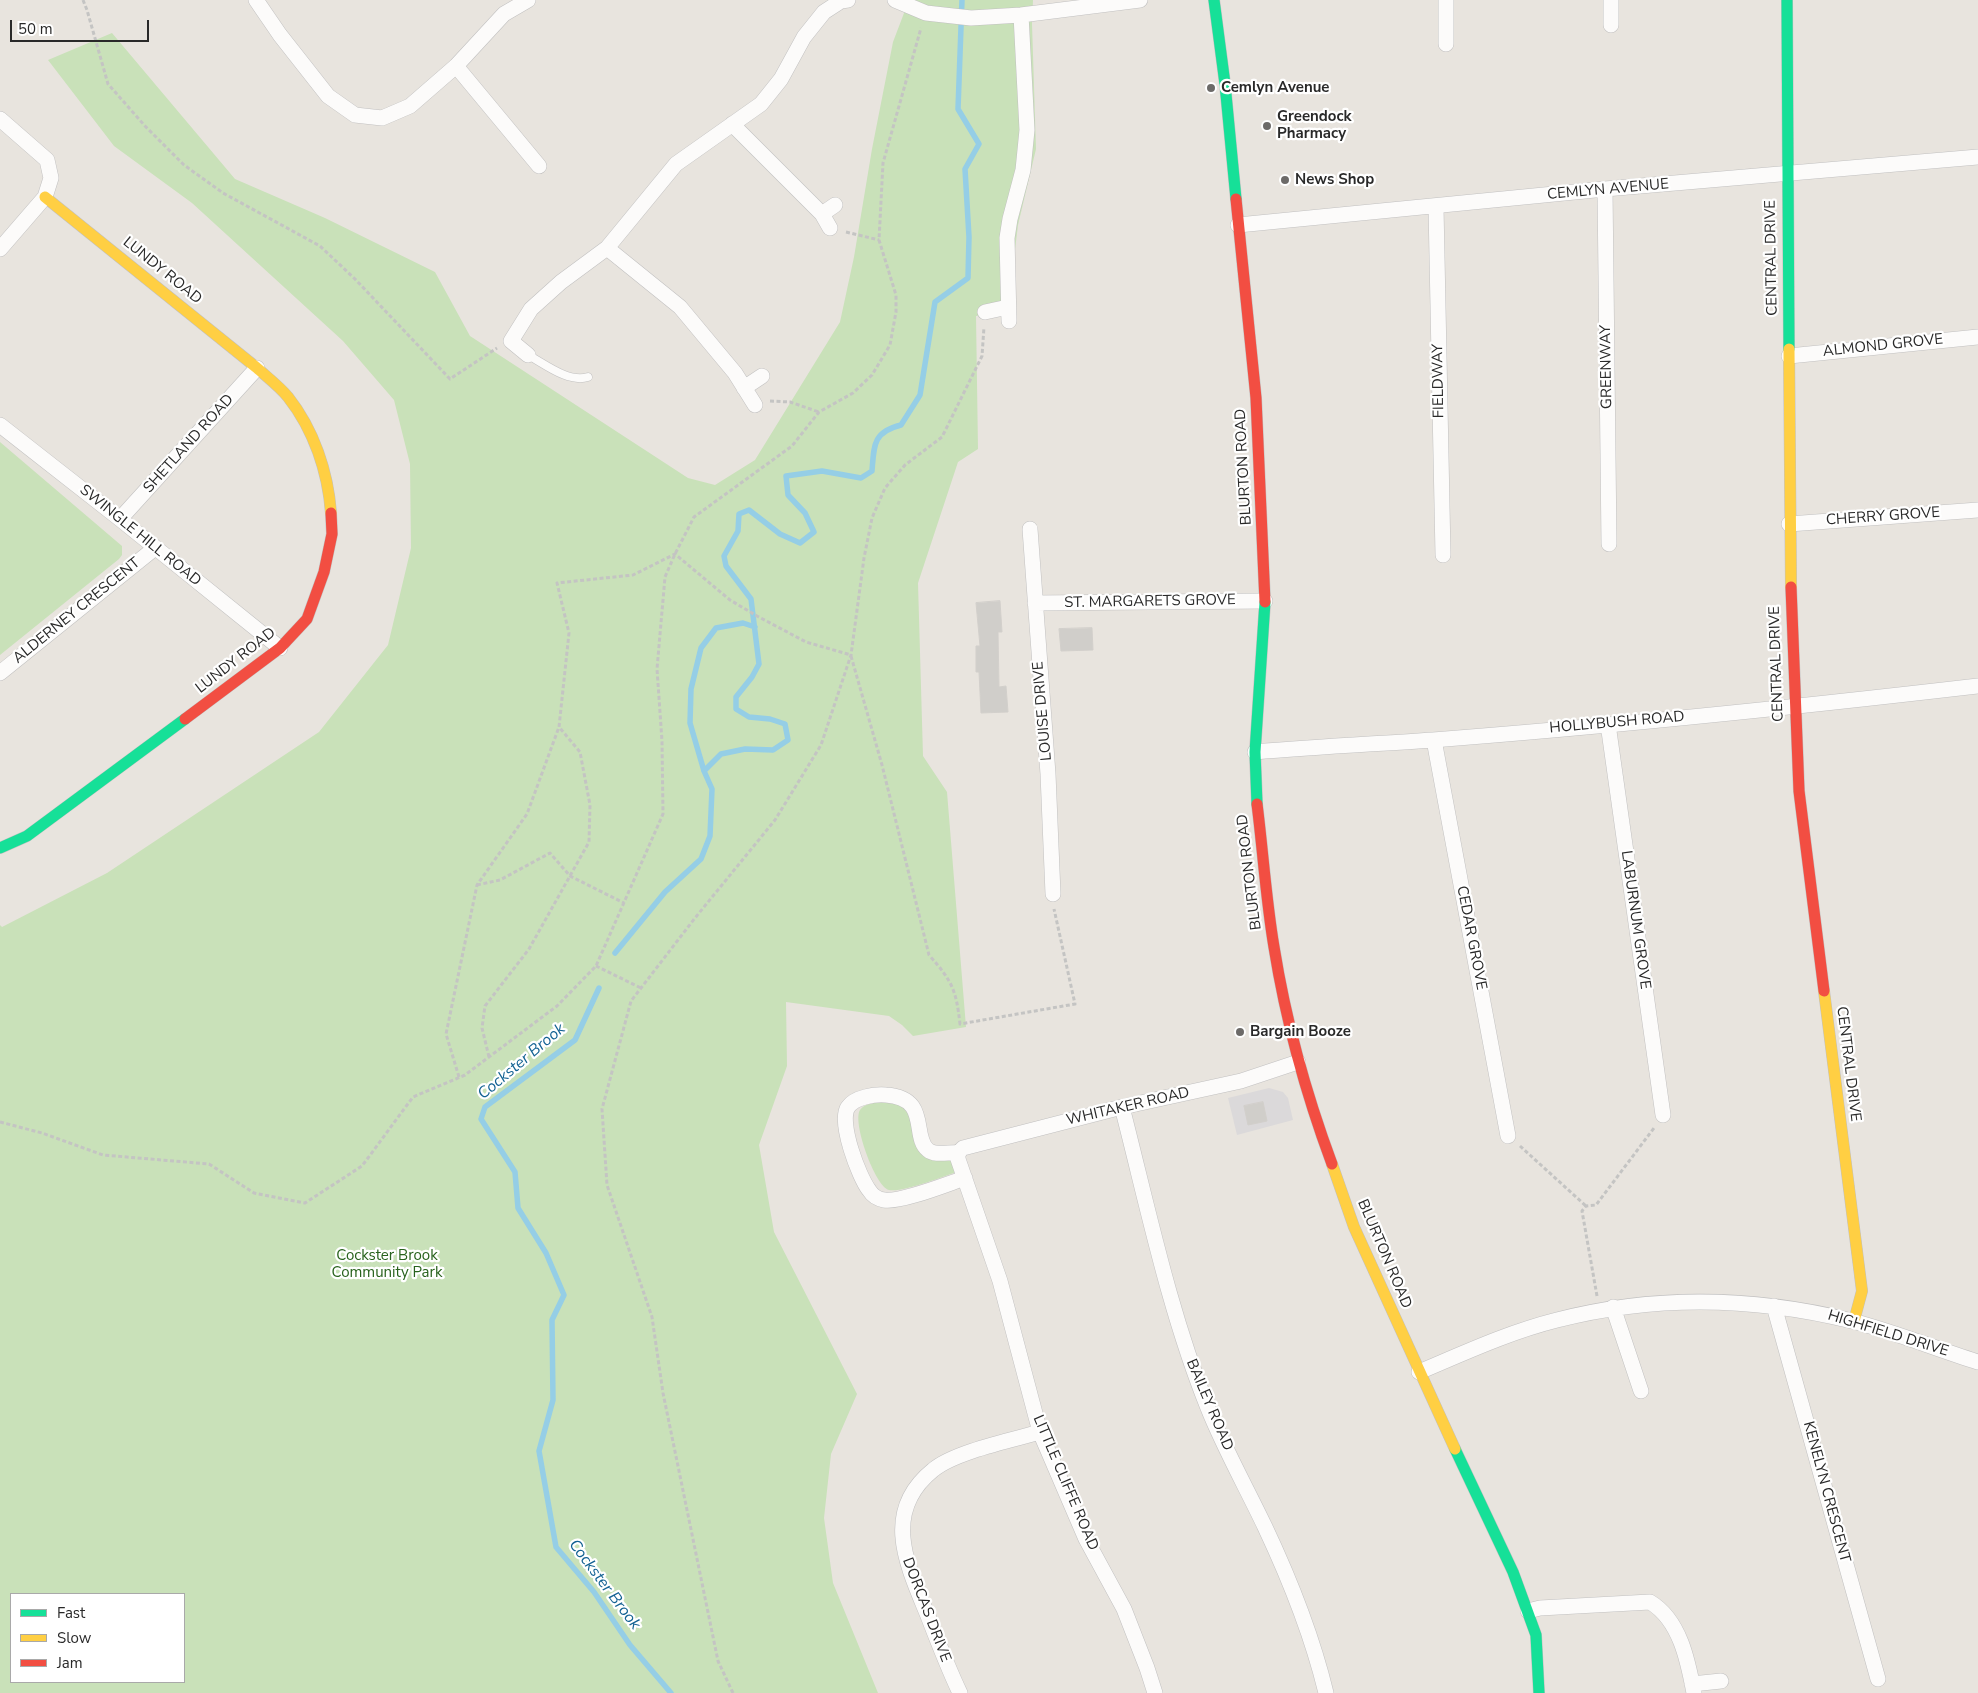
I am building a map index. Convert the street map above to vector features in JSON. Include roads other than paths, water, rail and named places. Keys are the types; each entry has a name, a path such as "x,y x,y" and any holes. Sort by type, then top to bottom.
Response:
{"street":[{"path":"256,0 280,35 328,96 355,115 382,118 410,106 456,66 504,14 528,0"},
{"path":"528,355 511,341 531,309 561,282 607,248 676,164 761,104 781,79 804,36 824,12 848,0"},
{"path":"895,0 926,13 971,18 1021,15 1140,0"},
{"name":"BLURTON ROAD","path":"1214,0 1225,84 1256,398 1265,600 1256,752 1257,803 1274,947 1298,1062 1328,1154 1354,1227 1419,1372 1513,1572 1536,1635 1539,1693"},
{"path":"1446,0 1446,44"},
{"path":"1611,0 1611,25"},
{"name":"CENTRAL DRIVE","path":"1787,0 1786,175 1789,524 1793,707 1799,791 1862,1291 1854,1321"},
{"path":"985,312 1008,314 1007,238 1023,170 1027,130 1021,15"},
{"path":"456,66 539,166"},
{"path":"0,119 48,160 51,178 45,198 0,249"},
{"path":"732,124 822,214 830,228"},
{"name":"CEMLYN AVENUE","path":"1238,225 1978,157"},
{"name":"GREENWAY","path":"1605,190 1609,544"},
{"name":"LUNDY ROAD","path":"0,848 27,836 280,648 308,618 324,572 332,534 328,489 317,448 288,397 257,368 45,198"},
{"path":"822,214 835,205"},
{"name":"FIELDWAY","path":"1436,207 1443,555"},
{"path":"607,248 680,307 730,367 755,405"},
{"name":"ALMOND GROVE","path":"1789,356 1978,337"},
{"name":"SHETLAND ROAD","path":"120,519 257,368"},
{"path":"744,388 762,376"},
{"name":"SWINGLE HILL ROAD","path":"0,425 280,648"},
{"name":"CHERRY GROVE","path":"1789,524 1978,510"},
{"name":"LOUISE DRIVE","path":"1030,529 1048,774 1053,894"},
{"name":"ALDERNEY CRESCENT","path":"0,673 155,548"},
{"name":"ST. MARGARETS GROVE","path":"1035,603 1265,600"},
{"name":"HOLLYBUSH ROAD","path":"1256,752 1434,740 1793,707 1978,686"},
{"name":"LABURNUM GROVE","path":"1608,724 1663,1115"},
{"name":"CEDAR GROVE","path":"1434,740 1508,1136"},
{"name":"WHITAKER ROAD","path":"958,1152 963,1148 1122,1107 1241,1081 1298,1062"},
{"path":"958,1152 937,1153 928,1150 923,1143 916,1111 909,1103 900,1098 888,1095 875,1095 857,1100 848,1107 845,1117 848,1138 863,1181 870,1192 877,1198 894,1200 964,1178"},
{"name":"BAILEY ROAD","path":"1122,1107 1165,1277 1187,1354 1209,1410 1266,1529 1303,1616 1326,1693"},
{"name":"LITTLE CLIFFE ROAD","path":"958,1152 958,1159 964,1178 1000,1281 1040,1432 1086,1539 1124,1609 1155,1693"},
{"name":"HIGHFIELD DRIVE","path":"1419,1372 1500,1338 1555,1320 1606,1309 1691,1301 1774,1306 1854,1321 1978,1362"},
{"name":"KENELYN CRESCENT","path":"1774,1306 1878,1679"},
{"path":"1606,1309 1640,1391"},
{"name":"DORCAS DRIVE","path":"960,1693 916,1587 903,1549 902,1526 906,1505 914,1488 934,1469 961,1455 1040,1432"},
{"path":"1528,1611 1540,1608 1650,1602 1658,1607 1671,1623 1682,1645 1693,1689 1721,1681"}],"lane":[{"path":"528,355 568,377 580,379 588,377"}],"waterway":[{"path":"704,771 721,754 745,749 773,750 788,740 785,724 770,719 749,717 736,709 736,697 752,677 759,664 751,599 726,566 724,556 738,531 739,514 749,510 780,534 800,543 814,532 805,513 788,495 786,476 822,471 861,478 872,471 873,454 880,436 885,431 901,425 920,395 935,302 968,278 969,237 965,169 979,144 958,109 962,0"},
{"name":"Cockster Brook","path":"615,953 665,892 701,859 710,836 712,789 704,771 690,723 691,689 701,648 716,628 743,623 755,627"},
{"name":"Cockster Brook","path":"599,988 575,1040 485,1107 481,1119 515,1172 518,1208 546,1253 564,1295 552,1320 553,1400 539,1451 556,1547 594,1592 630,1645 671,1693"}],"place":[{"name":"Cemlyn Avenue","path":"1211,88"},
{"name":"Greendock Pharmacy","path":"1267,126"},
{"name":"News Shop","path":"1285,180"},
{"name":"Bargain Booze","path":"1240,1032"}],"park label":[{"name":"Cockster Brook Community Park","path":"387,1264"}]}
